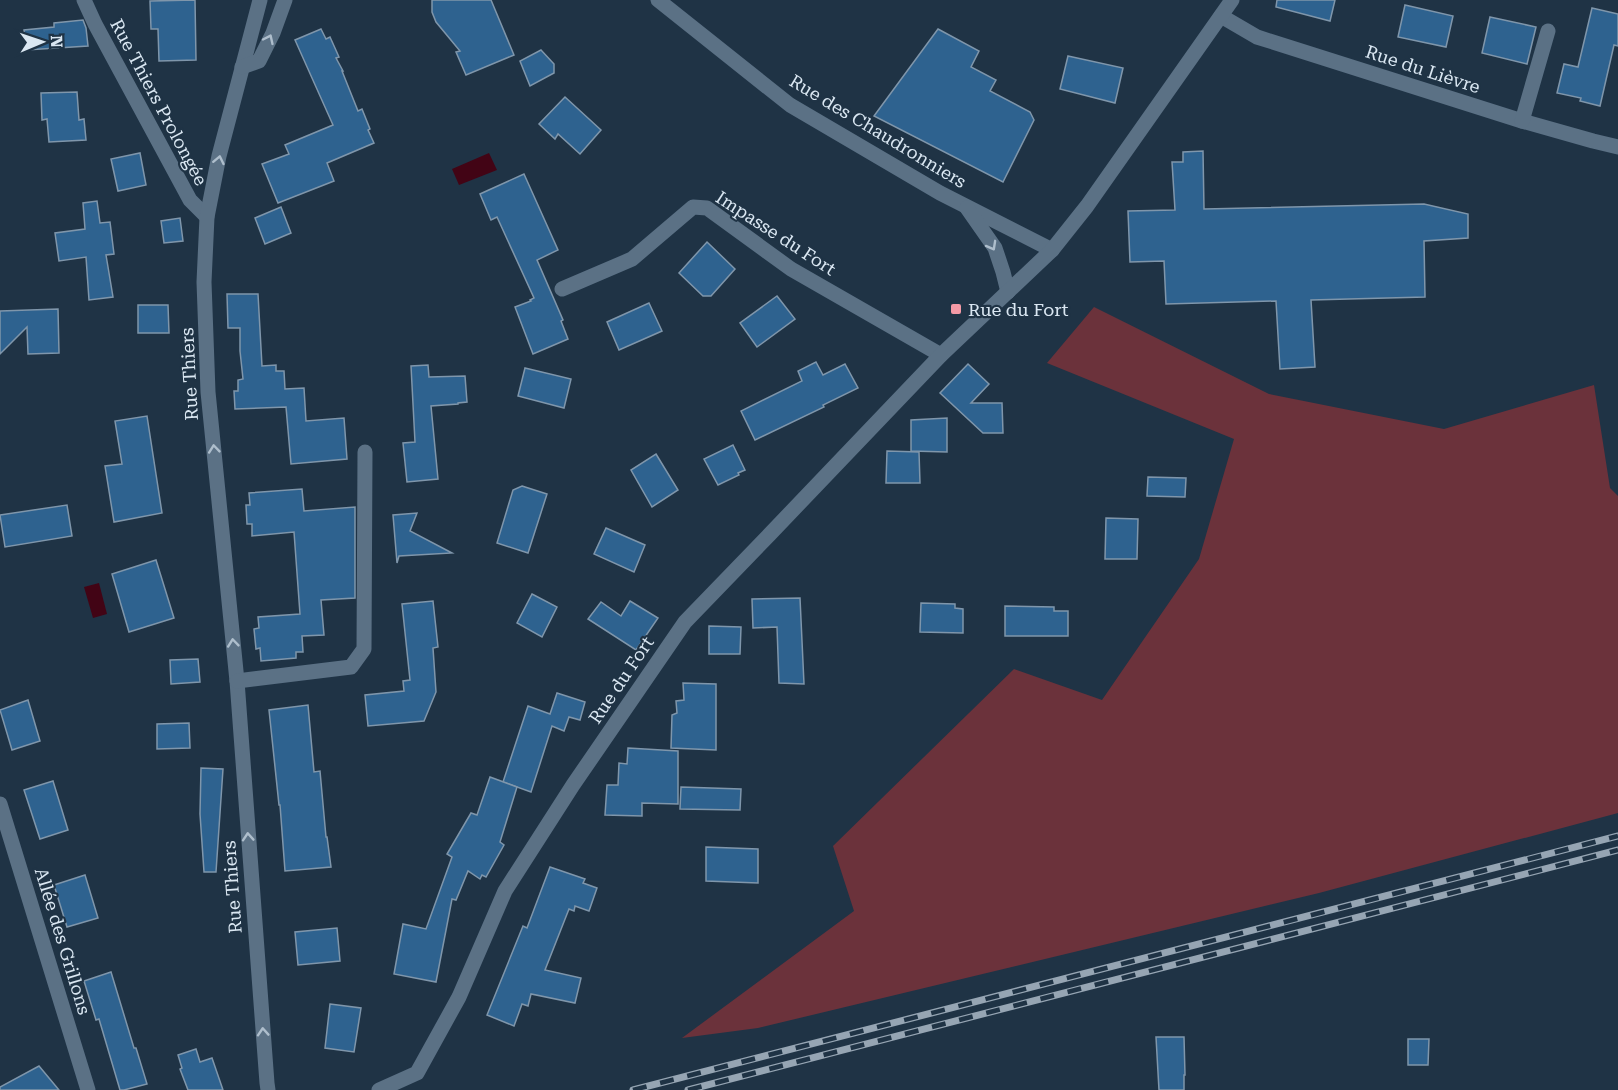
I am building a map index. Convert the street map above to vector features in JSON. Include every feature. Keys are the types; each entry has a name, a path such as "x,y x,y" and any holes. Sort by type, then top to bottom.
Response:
{"street":[{"name":"Rue Thiers Prolongée","path":"84,0 190,200 207,217"},
{"name":"Rue Thiers","path":"260,0 219,156 207,217 204,282 208,392 237,681 268,1090"},
{"path":"242,67 259,61 273,33 285,0"},
{"name":"Rue des Chaudronniers","path":"658,0 790,105 940,193 1052,250"},
{"name":"Rue du Fort","path":"379,1090 417,1073 459,997 505,891 573,785 685,622 941,355 1052,250 1087,206 1232,0"},
{"name":"Rue du Lièvre","path":"1221,16 1257,37 1522,121 1618,147"},
{"path":"1522,121 1548,31"},
{"name":"Rue des Chaudronniers","path":"966,206 994,248 1008,292"},
{"name":"Impasse du Fort","path":"562,289 632,259 693,207 707,208 791,269 941,355"},
{"path":"237,681 351,668 364,649 364,452"},
{"name":"Allée des Grillons","path":"0,804 88,1090"}],"shaded area":[{"path":"489,153 497,170 459,185 452,169"},
{"path":"1094,307 1269,394 1444,429 1594,385 1610,488 1618,496 1618,813 1319,893 758,1028 682,1038 854,911 833,846 1014,669 1102,700 1199,559 1234,439 1047,363"},
{"path":"99,583 107,614 93,618 84,587"}],"building":[{"path":"195,0 196,60 159,61 158,29 151,29 150,1"},
{"path":"432,0 491,0 514,55 466,75 456,52 460,51 436,22 432,12"},
{"path":"1277,0 1335,0 1330,21 1276,7"},
{"path":"1405,5 1453,16 1446,47 1398,37"},
{"path":"1592,8 1618,14 1618,46 1614,45 1600,106 1580,101 1581,98 1557,93 1564,64 1578,67"},
{"path":"1490,17 1536,27 1527,64 1482,53"},
{"path":"83,20 88,46 26,50 24,30 54,27 54,23"},
{"path":"321,29 326,39 330,37 339,57 336,58 358,111 362,109 374,143 327,163 334,181 278,203 262,164 289,154 285,145 333,125 295,40"},
{"path":"938,29 979,51 971,67 996,80 990,91 1030,112 1034,120 1003,182 874,116"},
{"path":"541,50 554,64 554,73 530,86 520,61"},
{"path":"1068,56 1123,68 1115,103 1060,89"},
{"path":"77,92 79,120 84,119 86,140 49,142 47,119 42,120 41,93"},
{"path":"565,97 601,130 580,154 558,134 555,139 539,124"},
{"path":"1203,151 1204,209 1424,204 1468,214 1468,238 1424,241 1425,297 1311,300 1315,367 1280,369 1276,301 1166,304 1164,261 1130,262 1128,211 1175,210 1172,162 1183,162 1183,152"},
{"path":"140,153 146,185 118,191 111,159"},
{"path":"524,174 558,250 537,260 563,320 561,321 568,339 533,354 515,307 534,298 497,217 491,220 480,194"},
{"path":"97,201 100,223 110,222 114,254 106,255 113,297 89,300 86,257 59,261 55,233 85,229 83,203"},
{"path":"281,207 291,233 265,244 255,218"},
{"path":"180,218 183,241 164,243 161,221"},
{"path":"707,242 735,269 711,296 703,296 679,273"},
{"path":"227,294 258,294 262,366 276,365 276,371 284,371 285,389 304,388 306,421 344,418 347,459 291,464 286,407 235,409 234,391 238,391 238,380 243,379 240,328 228,328"},
{"path":"777,296 795,319 757,347 740,323"},
{"path":"649,303 662,331 619,350 607,322"},
{"path":"138,305 168,305 169,333 138,333"},
{"path":"58,309 59,353 28,354 27,327 0,354 0,311"},
{"path":"816,362 823,375 845,364 858,388 755,440 741,411 802,381 798,371"},
{"path":"968,364 989,384 971,403 1002,403 1003,433 983,433 940,393"},
{"path":"428,365 429,377 465,376 467,402 431,406 438,479 407,482 403,443 415,442 411,366"},
{"path":"525,368 571,379 564,408 518,396"},
{"path":"147,416 162,513 114,522 105,466 122,464 115,421"},
{"path":"947,418 947,452 911,451 911,420"},
{"path":"733,445 745,470 718,485 704,459"},
{"path":"887,451 919,452 920,483 886,483"},
{"path":"656,454 678,490 652,507 631,470"},
{"path":"1148,477 1186,478 1185,497 1147,496"},
{"path":"522,486 547,494 528,553 497,543 513,490"},
{"path":"302,489 304,511 355,507 355,598 321,600 324,635 302,636 303,652 296,652 296,658 261,661 260,648 256,649 254,629 259,628 258,617 300,614 294,532 252,536 252,524 247,524 246,505 250,505 249,493"},
{"path":"67,505 72,536 5,547 0,515"},
{"path":"417,513 410,531 452,553 399,556 397,563 393,515"},
{"path":"1106,518 1138,519 1137,559 1105,559"},
{"path":"606,528 645,545 634,572 594,554"},
{"path":"156,560 174,618 129,632 112,574"},
{"path":"532,594 557,607 542,637 517,623"},
{"path":"800,598 804,684 779,683 777,627 753,628 752,599"},
{"path":"433,601 438,647 433,648 436,692 424,721 368,726 365,695 404,691 403,681 410,680 402,604"},
{"path":"630,601 658,618 636,650 588,619 601,602 621,616"},
{"path":"921,603 955,604 955,608 963,609 963,633 920,632"},
{"path":"1005,606 1054,607 1054,611 1068,611 1068,636 1005,636"},
{"path":"709,626 741,627 740,654 709,654"},
{"path":"198,659 200,682 171,684 170,660"},
{"path":"683,683 716,684 716,750 671,748 672,715 677,713 676,701 684,700"},
{"path":"557,693 585,702 580,720 569,717 564,731 552,726 531,792 503,782 528,706 550,714"},
{"path":"28,700 40,741 12,750 0,710"},
{"path":"308,705 314,772 320,771 331,867 285,871 269,710"},
{"path":"189,723 190,748 157,749 157,724"},
{"path":"628,748 678,751 678,804 642,803 642,816 605,815 607,785 618,785 619,763 627,764"},
{"path":"201,768 223,769 216,872 204,872 200,814"},
{"path":"490,777 517,787 500,842 504,845 486,877 482,875 480,879 468,871 456,900 452,899 436,982 394,974 403,924 426,929 452,857 447,854 471,813 477,815"},
{"path":"53,781 68,830 40,839 24,790"},
{"path":"681,787 741,789 740,810 680,809"},
{"path":"706,847 758,849 758,883 706,881"},
{"path":"550,867 585,879 583,883 597,888 589,911 575,906 574,911 569,909 545,970 581,978 575,1003 531,994 528,1006 522,1004 514,1026 487,1015 523,926 527,928"},
{"path":"85,875 98,918 67,927 54,885"},
{"path":"337,928 340,961 298,965 295,932"},
{"path":"111,972 147,1084 124,1090 120,1090 99,1019 96,1020 84,981"},
{"path":"330,1004 361,1008 354,1052 325,1048"},
{"path":"1156,1037 1184,1037 1184,1090 1159,1090"},
{"path":"1408,1039 1429,1039 1428,1065 1408,1065"},
{"path":"196,1049 200,1062 212,1058 223,1090 188,1090 180,1069 182,1068 178,1055"},
{"path":"39,1066 59,1090 0,1090 0,1087"}],"railway":[{"path":"633,1090 1618,836"},
{"path":"688,1090 1618,850"}],"place":[{"name":"Rue du Fort","path":"956,309"}]}
